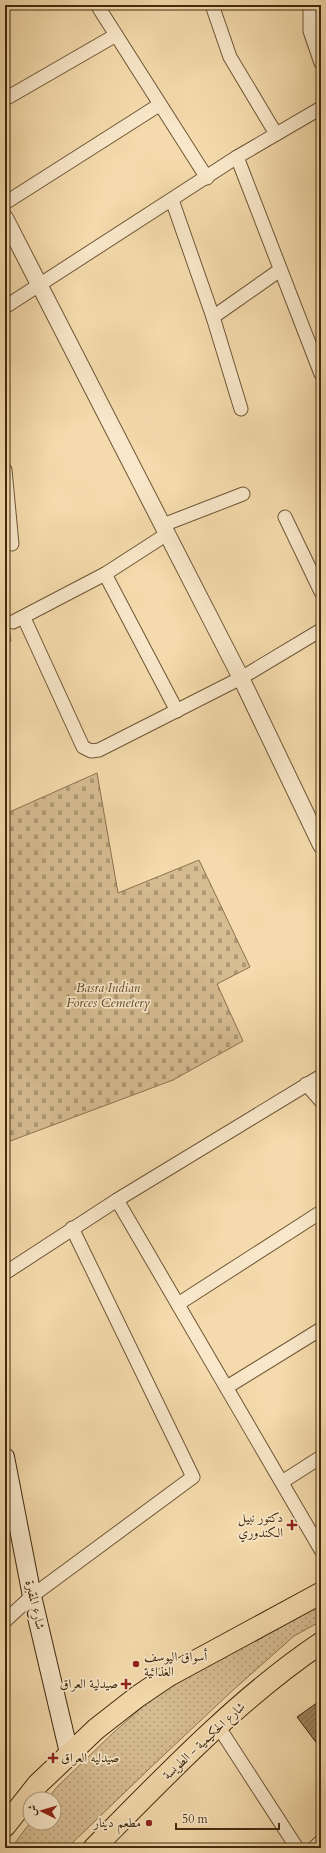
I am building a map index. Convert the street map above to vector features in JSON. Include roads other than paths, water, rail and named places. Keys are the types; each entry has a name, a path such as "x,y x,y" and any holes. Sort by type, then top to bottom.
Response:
{"main road":[{"name":"شارع المقبرة","path":"5,1457 32,1596 70,1753"},
{"path":"5,1826 38,1784 70,1753 136,1696 162,1680 321,1593"},
{"name":"شارع الحكيمية - الطويسة","path":"98,1846 218,1726 296,1660 321,1643"}],"street":[{"path":"97,5 159,105 207,178"},
{"path":"212,5 230,57 276,134"},
{"path":"310,5 310,31 321,63"},
{"path":"5,100 116,35"},
{"path":"5,203 159,105"},
{"path":"5,307 237,158 321,108"},
{"path":"237,158 321,374"},
{"path":"172,200 213,317 241,409"},
{"path":"5,218 242,678 321,845"},
{"path":"213,317 280,270"},
{"path":"5,470 12,544"},
{"path":"243,494 165,530 106,574 18,620 83,747 91,751 99,750 242,678 321,630"},
{"path":"285,517 321,592"},
{"path":"106,574 177,711"},
{"path":"5,1273 72,1228 321,1076"},
{"path":"306,1084 321,1101"},
{"path":"117,1200 321,1550"},
{"path":"178,1304 321,1212"},
{"path":"5,1621 32,1596 193,1477 72,1228"},
{"path":"227,1387 321,1329"},
{"path":"282,1482 321,1457"},
{"path":"218,1726 297,1848"},
{"path":"314,1848 321,1842"}],"place":[{"name":"دكتور نبيل الكندوري","path":"292,1525"},
{"name":"أسواق اليوسف الغذائية","path":"136,1664"},
{"name":"صيدلية العراق","path":"126,1684"},
{"name":"صيدليه العراق","path":"53,1758"},
{"name":"مطعم دينار","path":"149,1823"}],"park label":[{"name":"Basra Indian Forces Cemetery","path":"108,996"}]}
